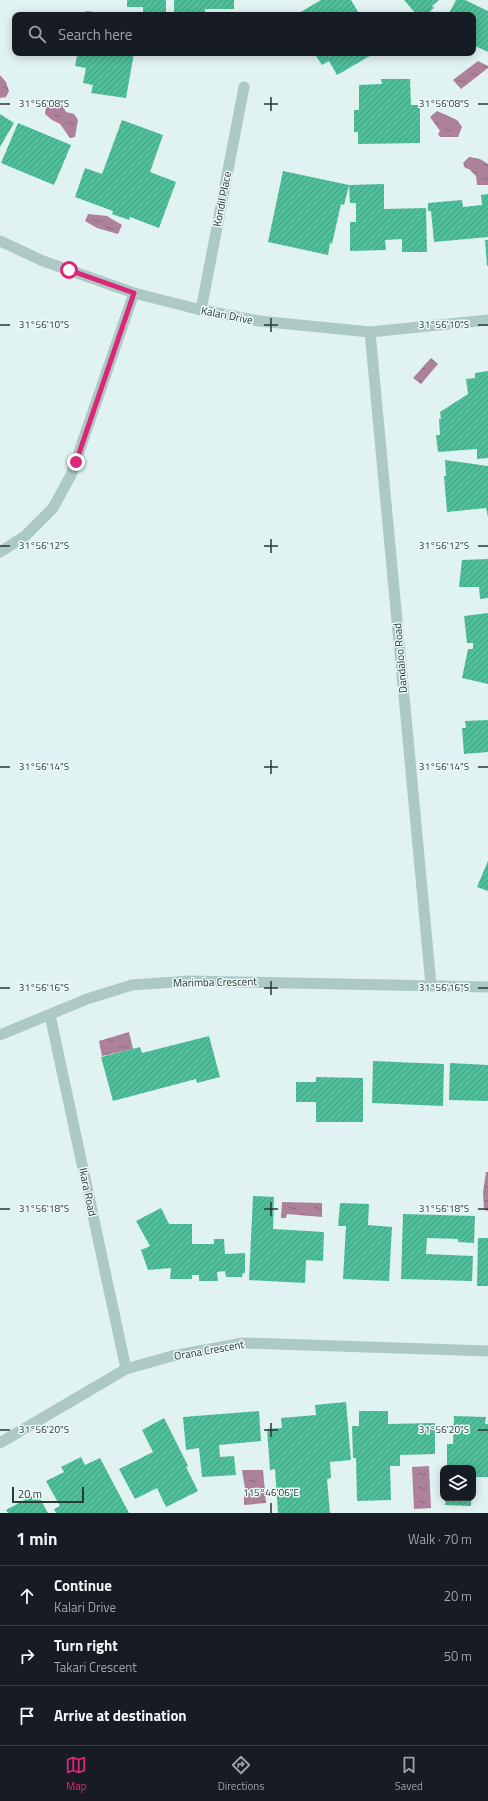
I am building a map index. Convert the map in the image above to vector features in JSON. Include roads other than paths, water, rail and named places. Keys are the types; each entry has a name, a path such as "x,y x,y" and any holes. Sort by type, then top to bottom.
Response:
{"street":[{"name":"Kondil Place","path":"202,310 244,87"},
{"name":"Kalari Drive","path":"0,242 43,261 134,293 202,310 259,321 370,332 488,320"},
{"path":"0,552 25,536 53,508 71,475 134,293"},
{"name":"Dandaloo Road","path":"370,332 431,985"},
{"name":"Marimba Crescent","path":"0,1035 87,999 132,986 189,982 488,987"},
{"name":"Ikara Road","path":"50,1015 126,1369"},
{"name":"Orana Crescent","path":"0,1443 126,1369 172,1356 243,1343 488,1352"}],"water":[{"path":"478,61 488,66 488,68 461,89 453,80"},
{"path":"0,75 6,82 9,91 6,97 0,98"},
{"path":"55,99 61,103 66,112 74,114 78,120 75,137 70,138 60,124 45,114 48,105"},
{"path":"437,111 457,120 462,127 458,137 440,137 438,134 440,131 430,117"},
{"path":"469,157 480,159 488,164 488,185 477,185 476,176 469,169 465,168 463,163"},
{"path":"88,214 107,216 122,225 118,234 97,228 85,221"},
{"path":"431,358 438,364 421,384 413,378"},
{"path":"129,1032 133,1049 102,1056 99,1041"},
{"path":"486,1172 488,1172 488,1211 484,1210 483,1192"},
{"path":"282,1202 322,1203 322,1217 287,1214 286,1218 281,1218"},
{"path":"429,1466 431,1508 414,1509 412,1467"},
{"path":"242,1470 263,1470 266,1503 244,1505 244,1496 246,1494"}]}
